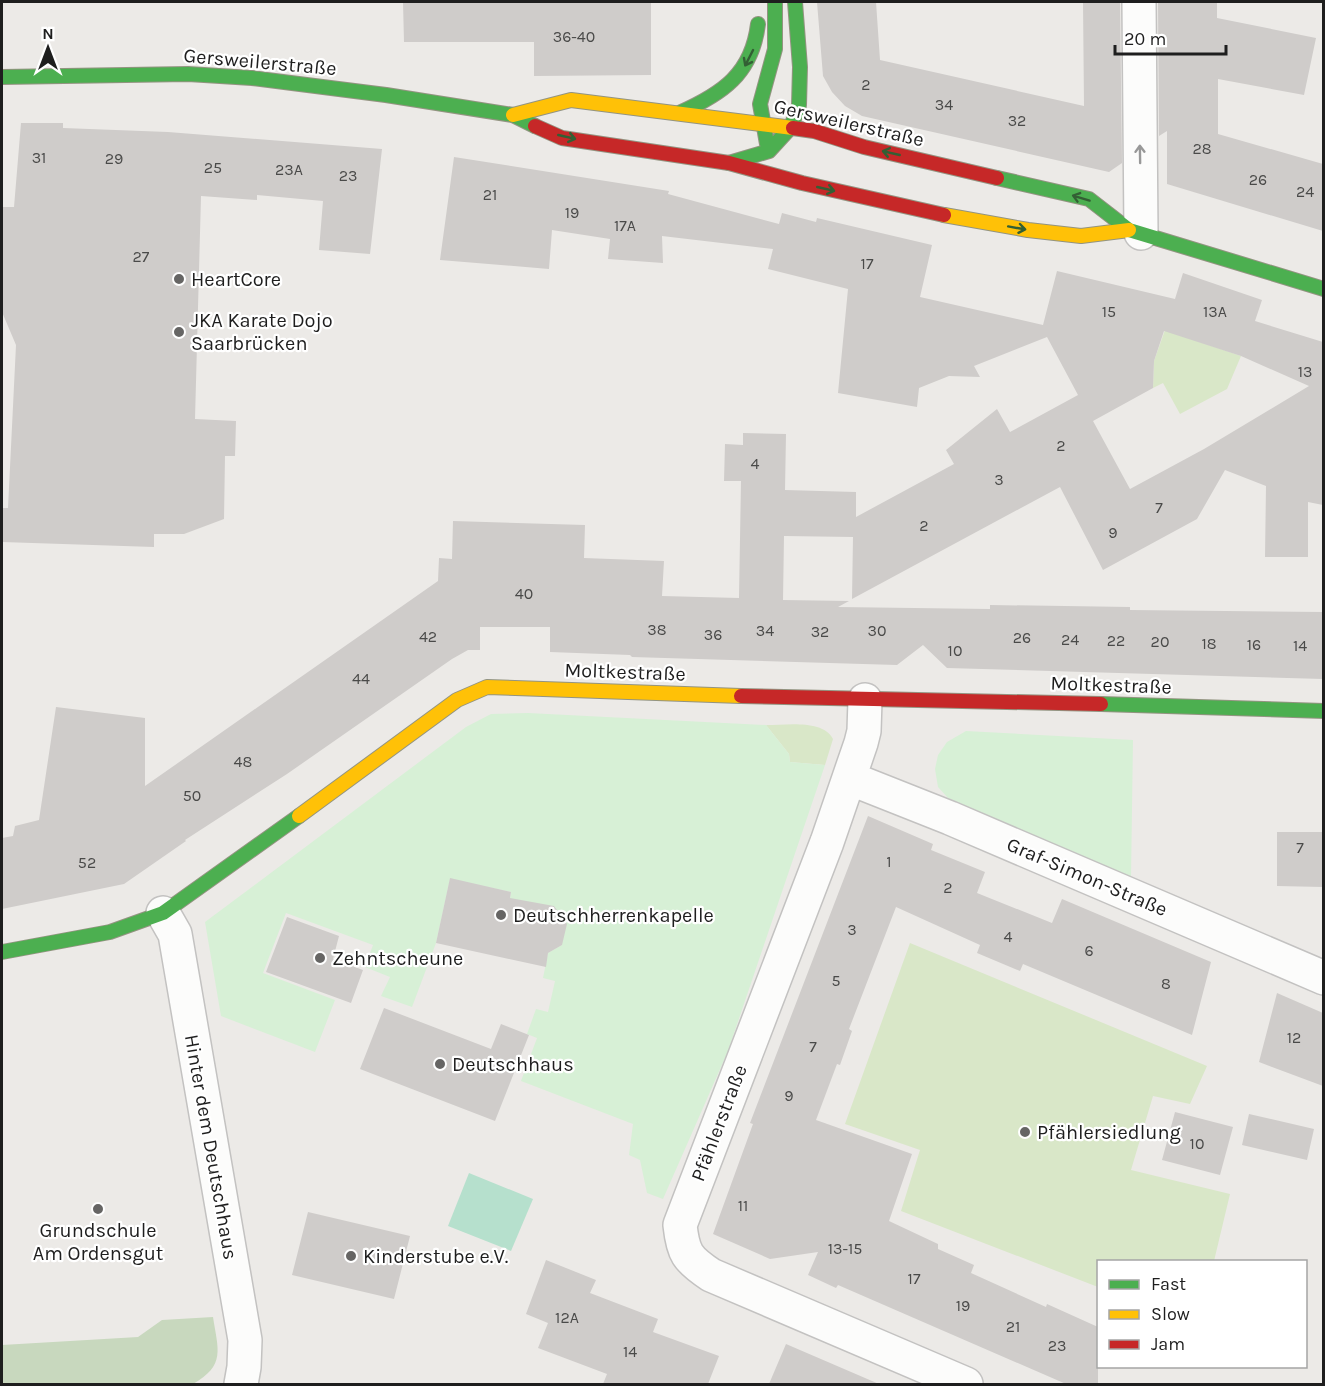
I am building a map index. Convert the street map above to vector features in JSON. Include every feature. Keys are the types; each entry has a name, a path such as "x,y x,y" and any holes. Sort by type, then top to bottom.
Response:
{"main road":[{"path":"775,2 775,49 760,104 762,123 769,151 802,183"},
{"path":"729,164 769,151 791,127 799,105 800,67 795,2"},
{"path":"679,113 700,104 732,84 745,66 754,47 759,11"},
{"name":"Gersweilerstraße","path":"2,77 130,73 188,74 252,78 386,95 513,115 562,138 729,164 954,217 1028,230 1081,236 1135,231"},
{"name":"Gersweilerstraße","path":"513,115 571,100 814,131 864,147 1089,199 1135,231 1323,289"},
{"name":"Moltkestraße","path":"2,952 110,932 163,913 457,700 487,687 865,700 990,701 1323,711"}],"street":[{"path":"1135,231 1139,2"},
{"name":"Pfählerstraße","path":"865,700 864,731 849,778 827,842 680,1225 682,1244 692,1262 711,1275 966,1384"},
{"name":"Graf-Simon-Straße","path":"849,778 950,818 1323,978"},
{"name":"Hinter dem Deutschhaus","path":"163,913 175,934 245,1340 241,1384"}],"green space":[{"path":"1165,330 1241,356 1227,389 1180,414 1163,383 1153,388 1154,361"},
{"path":"528,713 766,725 789,754 790,762 825,765 728,1051 663,1199 647,1193 640,1160 629,1155 633,1124 521,1081 537,1038 527,1034 536,1009 548,1012 555,981 543,978 548,953 562,945 510,898 511,892 450,879 436,943 412,1007 381,996 390,977 365,967 373,945 286,913 263,973 335,1000 315,1052 221,1016 205,922 466,727 491,714"},
{"path":"803,724 821,728 833,739 825,765 790,762 789,754 766,725"},
{"path":"966,731 1133,740 1131,878 948,798 938,787 935,769 938,755 947,742"},
{"path":"910,943 1207,1066 1190,1104 1153,1096 1131,1170 1230,1194 1214,1260 1097,1260 1097,1287 901,1211 920,1150 845,1124"},
{"path":"469,1173 533,1199 511,1251 448,1226"},
{"path":"213,1317 218,1348 215,1363 204,1377 193,1384 2,1384 2,1345 138,1337 162,1320"}],"building":[{"path":"403,2 651,2 651,75 534,76 534,42 404,42"},
{"path":"817,2 876,2 880,60 1084,106 1083,2 1120,2 1122,163 1109,172 862,116 845,106 832,92 823,76"},
{"path":"1158,2 1217,2 1217,18 1316,38 1304,95 1218,79 1218,134 1323,164 1323,231 1167,184 1167,131 1159,136"},
{"path":"21,123 63,123 63,128 168,132 382,149 370,254 319,250 323,201 257,195 257,200 201,196 195,419 236,421 235,456 225,456 224,519 184,534 154,534 154,547 2,542 2,508 8,508 16,345 2,312 2,207 14,207"},
{"path":"454,157 669,191 668,194 779,224 782,213 816,222 817,218 932,245 920,297 1043,325 1057,271 1175,299 1183,273 1262,300 1255,321 1323,342 1323,505 1308,502 1308,557 1265,557 1266,486 1225,470 1197,519 1103,570 1060,487 852,599 853,537 784,536 783,600 849,601 838,607 990,609 990,605 1130,607 1130,610 1323,612 1323,679 947,668 923,645 897,665 632,657 630,655 550,652 550,627 480,627 480,650 468,650 452,659 124,884 2,909 2,838 13,836 15,826 39,820 56,707 145,718 145,786 438,581 439,558 452,559 453,521 585,525 584,558 664,561 662,596 739,598 741,481 724,481 725,444 743,445 743,433 786,434 785,490 856,492 856,517 954,464 946,450 997,409 1010,432 1078,395 1047,337 974,366 980,377 949,376 919,388 917,407 838,393 848,289 768,269 773,249 662,236 663,263 608,259 610,239 552,230 549,269 440,260","holes":["1164,331 1241,356 1309,386 1204,449 1130,489 1093,421 1153,388 1154,361"]},
{"path":"868,816 933,844 931,850 985,872 977,893 1052,923 1062,899 1211,962 1192,1035 1023,964 1020,971 977,953 980,945 896,907 849,1029 852,1031 840,1065 837,1064 816,1120 912,1154 889,1221 938,1244 938,1249 974,1265 971,1273 1046,1307 1047,1304 1097,1327 1098,1384 1066,1384 838,1285 836,1288 808,1275 818,1252 770,1259 713,1234 753,1124 750,1123"},
{"path":"1277,832 1323,832 1323,887 1277,886"},
{"name":"Deutschherrenkapelle","path":"450,878 511,892 510,898 554,906 567,924 562,945 548,953 546,967 436,943"},
{"name":"Zehntscheune","path":"287,917 339,936 333,959 363,970 351,1003 266,972"},
{"path":"1277,993 1323,1013 1323,1086 1259,1062"},
{"name":"Deutschhaus","path":"384,1008 491,1049 501,1024 529,1035 495,1121 360,1069"},
{"path":"1175,1112 1233,1127 1220,1175 1162,1160"},
{"path":"1249,1114 1314,1129 1307,1160 1242,1145"},
{"name":"Kinderstube e.V.","path":"308,1212 410,1236 394,1299 292,1275"},
{"path":"546,1260 596,1280 590,1293 658,1319 653,1332 719,1356 708,1384 603,1384 607,1374 538,1348 548,1323 526,1314"},
{"path":"786,1344 879,1384 769,1384"}],"traffic: fast":[{"path":"767,144 760,104 775,49 775,2"},
{"path":"729,163 769,151 791,127 799,105 800,67 795,2"},
{"path":"679,113 721,90 742,69 755,41 758,24"},
{"path":"2,77 188,74 252,78 386,95 513,115 535,126"},
{"path":"997,178 1089,199 1129,230 1324,289"},
{"path":"1101,704 1324,711"},
{"path":"2,952 110,932 163,913 299,816"}],"traffic: slow":[{"path":"513,115 571,100 793,128"},
{"path":"944,215 1028,230 1081,236 1129,230"},
{"path":"299,816 457,700 487,687 741,696"}],"traffic: jam":[{"path":"535,126 562,138 729,163 802,183 944,215"},
{"path":"793,128 814,131 864,147 997,178"},
{"path":"741,696 1101,704"}],"place":[{"name":"HeartCore","path":"179,279"},
{"name":"JKA Karate Dojo Saarbrücken","path":"179,332"},
{"name":"Deutschherrenkapelle","path":"501,915"},
{"name":"Zehntscheune","path":"320,958"},
{"name":"Deutschhaus","path":"440,1064"},
{"name":"Pfählersiedlung","path":"1025,1132"},
{"name":"Grundschule Am Ordensgut","path":"98,1209"},
{"name":"Kinderstube e.V.","path":"351,1256"}]}
